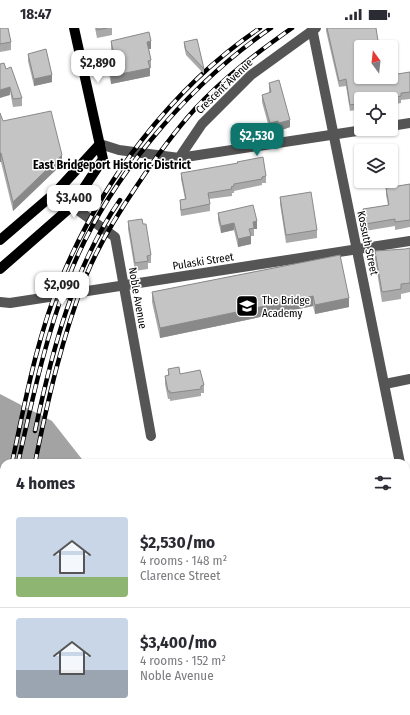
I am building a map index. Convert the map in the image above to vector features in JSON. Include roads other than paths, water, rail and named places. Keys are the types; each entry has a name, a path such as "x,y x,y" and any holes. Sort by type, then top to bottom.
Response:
{"main road":[{"path":"0,268 72,206 103,159 74,28"},
{"path":"0,240 56,192 100,144"}],"street":[{"name":"Kossuth Street","path":"313,29 332,135 385,384 399,459"},
{"name":"Crescent Avenue","path":"180,158 202,124 251,75 313,29"},
{"path":"398,125 410,123"},
{"path":"100,144 119,150 180,158 354,132"},
{"name":"Noble Avenue","path":"56,192 72,206 115,237 151,436"},
{"name":"Pulaski Street","path":"0,302 10,303 410,241"},
{"path":"385,384 410,380"}],"railway":[{"path":"13,459 32,370 45,324 61,279 97,207 142,139 169,108 197,79 228,52 260,28"},
{"path":"19,459 52,324 68,279 84,243 103,207 126,173 152,139 179,108 209,78 271,28"},
{"path":"36,459 63,345 77,299 86,276 109,230 157,157 195,109 229,76 292,28"},
{"path":"35,431 49,371 66,311 89,254 120,200"}],"place":[{"name":"The Bridge Academy","path":"247,306"}],"district":[{"name":"East Bridgeport Historic District","path":"112,165"}]}
